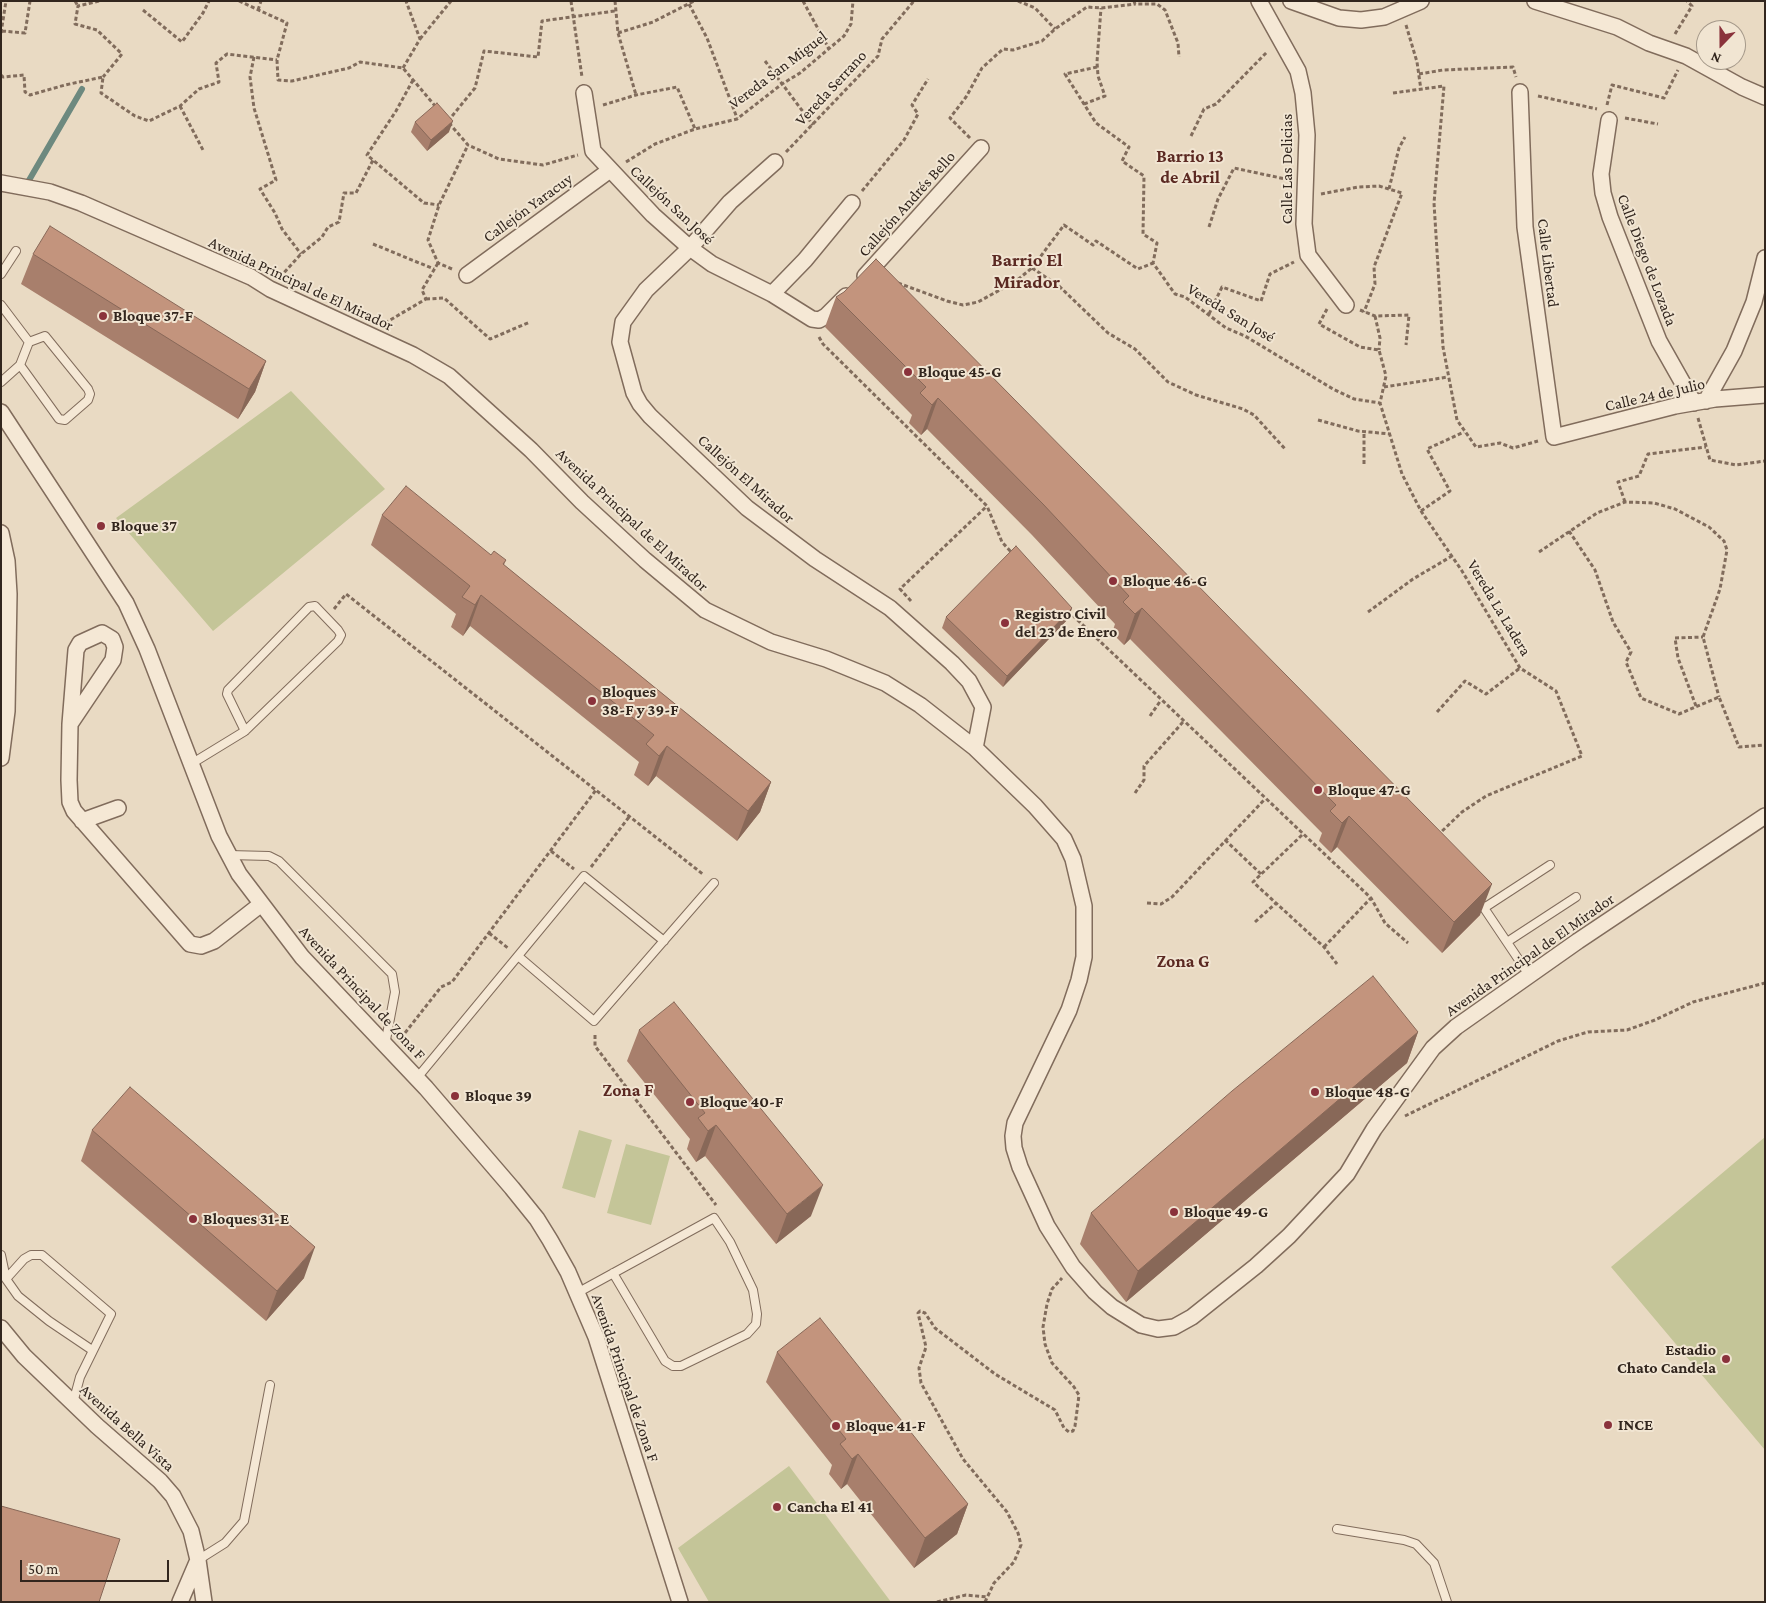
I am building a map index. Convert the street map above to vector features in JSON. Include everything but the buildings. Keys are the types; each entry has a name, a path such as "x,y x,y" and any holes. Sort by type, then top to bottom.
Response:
{"street":[{"name":"Calle Las Delicias","path":"1259,1 1298,71 1303,93 1307,134 1304,224 1308,255 1346,305"},
{"path":"1291,1 1339,18 1361,20 1384,16 1421,1"},
{"path":"1535,1 1617,27 1649,43 1686,56 1742,87 1765,97"},
{"name":"Calle Libertad","path":"1520,92 1525,227 1554,437"},
{"path":"584,93 593,151"},
{"name":"Calle Diego de Lozada","path":"1609,120 1601,174 1608,209 1660,341 1700,402"},
{"name":"Callejón Andrés Bello","path":"811,318 819,320 826,316 871,270 981,148"},
{"name":"Callejón San José","path":"593,151 653,215 690,248 712,264 772,294 811,318"},
{"name":"Callejón El Mirador","path":"775,162 730,202 690,248 646,290 623,322 620,342 640,404 747,508 815,559 910,624 969,681 980,698 983,707 982,721 975,748"},
{"name":"Callejón Yaracuy","path":"467,275 610,170"},
{"name":"Avenida Principal de El Mirador","path":"1,183 50,192 81,203 251,277 270,289 413,355 449,376 531,450 582,502 645,560 705,610 771,642 826,659 885,683 920,706 975,748 1035,806 1064,839 1073,858 1084,906 1084,957 1079,980 1058,1036 1024,1102 1013,1136 1020,1167 1047,1226 1073,1267 1094,1292 1112,1307 1141,1325 1158,1329 1174,1327 1211,1303 1289,1236 1347,1174 1374,1129 1433,1048 1478,1010 1765,816"},
{"path":"772,294 805,260 852,202"},
{"path":"1700,402 1734,351 1754,302 1765,258"},
{"name":"Calle 24 de Julio","path":"1554,437 1700,402 1765,395"},
{"name":"Avenida Principal de Zona F","path":"1,412 126,603 147,649 219,836 260,905 302,957 417,1078 537,1219 568,1272 596,1337 680,1602"},
{"path":"1,533 7,561 9,594 1,758"},
{"path":"70,724 113,660 115,647 112,639 102,633 80,643 76,650 70,724 70,802 74,811 190,944 201,946 214,941 260,905"},
{"path":"82,821 118,808"},
{"name":"Avenida Bella Vista","path":"1,1328 24,1356 160,1481 185,1516 198,1560 204,1602"},
{"path":"180,1602 198,1560"}],"lane":[{"path":"1,274 16,251"},
{"path":"1,305 29,342"},
{"path":"1,382 20,366 29,342 45,336 88,389 90,394 88,400 65,420 59,419 20,366"},
{"path":"191,764 245,731 338,641 341,635 327,617 315,606 309,607 228,690 227,694 245,731"},
{"path":"229,855 269,856 279,861 392,974 395,992 388,1048"},
{"path":"1484,908 1550,865"},
{"path":"417,1078 584,876 664,941"},
{"path":"518,956 594,1021 714,883"},
{"path":"1471,890 1529,975"},
{"path":"1507,942 1576,897"},
{"path":"577,1293 613,1273 714,1218 730,1242 753,1290 757,1314 756,1324 747,1334 681,1366 674,1366 665,1361 613,1273"},
{"path":"1,1255 6,1279 18,1296 48,1321 92,1350"},
{"path":"6,1279 24,1259 38,1255 48,1257 112,1314 80,1376 73,1403"},
{"path":"198,1560 225,1543 244,1521 270,1385"},
{"path":"1337,1529 1404,1540 1416,1544 1434,1563 1446,1602"}],"path":[{"path":"6,1 1,32 25,33 30,1"},
{"path":"75,1 78,6 75,24 97,30 122,54 103,77 101,94 135,116 149,121 180,106 199,89 218,82 216,63 227,54 277,60"},
{"path":"78,6 99,1"},
{"path":"143,10 182,42 203,14 209,1"},
{"path":"239,1 287,23 277,60 278,80 292,81 349,68 360,62 403,68 468,145 499,159 543,165 593,151"},
{"path":"258,10 261,1"},
{"path":"406,1 420,38"},
{"path":"403,68 420,38 451,1"},
{"path":"571,1 584,93"},
{"path":"615,1 618,32 636,94"},
{"path":"618,32 654,22 694,1"},
{"path":"803,1 829,49"},
{"name":"Vereda San Miguel","path":"610,170 655,144 695,129 737,119 782,84 800,74 844,36 850,24 853,1"},
{"name":"Vereda Serrano","path":"775,162 878,56 882,39 914,1"},
{"path":"1018,1 1035,8 1055,29"},
{"path":"1666,49 1692,6 1687,1"},
{"path":"981,148 950,118 966,97 982,68 1003,49 1014,50 1042,42 1055,29 1087,7 1101,8 1134,3 1157,4 1165,10 1178,43 1179,57"},
{"path":"689,4 707,38 737,119"},
{"path":"1084,104 1105,96 1097,67 1101,8"},
{"path":"1402,10 1419,74 1421,90"},
{"path":"448,121 475,88 484,51 538,57 542,21 615,11"},
{"path":"1191,136 1204,109 1216,104 1280,39"},
{"path":"1419,74 1443,70 1513,67 1520,92 1605,110 1612,85 1664,98 1686,56"},
{"path":"254,57 250,77 254,108 276,180 260,189 275,212 282,229 301,254"},
{"path":"765,61 813,125"},
{"path":"871,270 911,290 963,304 978,302 1000,290 1032,268 1064,225 1093,245 1096,241 1138,269 1153,263 1157,242 1143,234 1144,176 1122,161 1129,146 1096,123 1065,74 1097,67"},
{"path":"1,75 3,77 24,75 25,92 30,95 103,77"},
{"path":"852,202 904,140 918,114 912,105 928,78"},
{"path":"413,80 396,111 367,155 424,203 439,205"},
{"path":"1393,94 1444,86 1434,203 1443,347 1457,420 1476,447 1500,443 1514,448 1554,437"},
{"path":"586,111 636,94 677,87 695,129"},
{"path":"180,106 203,150"},
{"path":"1609,120 1607,114 1658,124"},
{"path":"1389,189 1398,148 1405,137"},
{"path":"426,299 422,290 438,263 428,240 439,205 468,145"},
{"path":"270,289 301,254 322,237 328,227 339,222 344,193 356,193 373,160"},
{"path":"1209,227 1218,198 1234,168 1304,191 1379,186 1402,193 1374,267 1375,284 1364,312"},
{"path":"373,244 434,269"},
{"path":"1209,314 1222,287 1261,301 1270,274 1308,255"},
{"name":"Vereda San José","path":"1153,263 1175,294 1185,297 1226,328 1246,336 1333,389 1354,399 1380,403"},
{"path":"1032,268 1059,286 1108,334 1135,349 1168,382 1196,395 1243,408 1254,415 1286,450"},
{"path":"374,337 387,321 426,299 444,298 490,339 530,322"},
{"path":"1379,350 1360,347 1319,324 1333,299 1375,316 1409,315 1406,345"},
{"path":"1375,316 1380,338 1379,350 1386,376 1380,403"},
{"path":"811,318 823,344 987,506 1002,542 1015,556"},
{"path":"1384,387 1448,377"},
{"path":"1700,402 1706,447 1710,460 1736,465 1765,461"},
{"name":"Vereda La Ladera","path":"1380,403 1402,474 1421,511 1452,556 1520,668 1556,691 1582,756 1486,796 1462,812 1435,837"},
{"path":"1318,420 1364,432 1390,434"},
{"path":"1364,432 1364,464"},
{"path":"1421,511 1450,491 1427,449 1464,432"},
{"path":"1625,502 1618,482 1639,476 1648,454 1706,447"},
{"path":"1539,552 1597,513 1625,502 1654,503 1675,509 1709,527 1724,541 1727,550 1725,568 1703,637 1719,697 1739,747 1765,745"},
{"path":"910,624 912,602 900,589 987,506"},
{"path":"1569,531 1595,570 1613,622 1631,652 1626,662 1641,698 1679,714 1719,697"},
{"path":"1368,612 1413,579 1452,556"},
{"path":"327,617 346,594 714,883"},
{"path":"1062,604 1183,722 1371,898 1385,923 1408,943"},
{"path":"1696,706 1678,658 1675,638 1703,637"},
{"path":"1437,712 1465,681 1486,694 1520,668"},
{"path":"1150,716 1161,700"},
{"path":"1135,793 1144,780 1144,766 1183,722"},
{"path":"388,1048 441,987 452,982 596,790"},
{"path":"1147,903 1162,904 1172,897 1265,799"},
{"path":"551,851 584,876 630,816"},
{"path":"1302,835 1253,882 1324,947 1337,964"},
{"path":"1226,840 1262,874"},
{"path":"1324,947 1371,898"},
{"path":"1256,922 1275,904"},
{"path":"490,933 518,956"},
{"path":"1374,1129 1424,1108 1558,1041 1588,1032 1627,1030 1655,1020 1692,1002 1765,983"},
{"path":"594,1021 595,1046 716,1203 714,1218"},
{"path":"985,1602 986,1597 1004,1570 1014,1562 1021,1545 1018,1533 1007,1512 963,1459 921,1383 919,1368 926,1347 918,1313 920,1311 925,1313 935,1328 995,1374 1055,1410 1064,1428 1069,1432 1073,1431 1079,1395 1052,1363 1043,1327 1046,1304 1052,1289 1073,1267"},
{"path":"937,1602 966,1594 986,1597"}],"green space":[{"path":"291,391 385,489 213,631 116,518"},
{"path":"579,1130 612,1140 595,1198 562,1188"},
{"name":"Estadio Chato Candela","path":"1765,1137 1765,1450 1611,1267"},
{"path":"626,1144 670,1156 651,1225 607,1213"},
{"name":"Cancha El 41","path":"789,1466 891,1602 709,1602 678,1548"}],"waterway":[{"path":"28,182 82,89"}],"place":[{"name":"Bloque 37-F","path":"103,316"},
{"name":"Bloque 45-G","path":"908,372"},
{"name":"Bloque 37","path":"101,526"},
{"name":"Bloque 46-G","path":"1113,581"},
{"name":"Registro Civil del 23 de Enero","path":"1005,623"},
{"name":"Bloques 38-F y 39-F","path":"592,701"},
{"name":"Bloque 47-G","path":"1318,790"},
{"name":"Bloque 48-G","path":"1315,1092"},
{"name":"Bloque 39","path":"455,1096"},
{"name":"Bloque 40-F","path":"690,1102"},
{"name":"Bloque 49-G","path":"1174,1212"},
{"name":"Bloques 31-E","path":"193,1219"},
{"name":"Estadio Chato Candela","path":"1726,1359"},
{"name":"INCE","path":"1608,1425"},
{"name":"Bloque 41-F","path":"836,1426"},
{"name":"Cancha El 41","path":"777,1507"}],"district":[{"name":"Barrio 13 de Abril","path":"1190,166"},
{"name":"Barrio El Mirador","path":"1027,271"},
{"name":"Zona G","path":"1183,961"},
{"name":"Zona F","path":"628,1090"}]}
